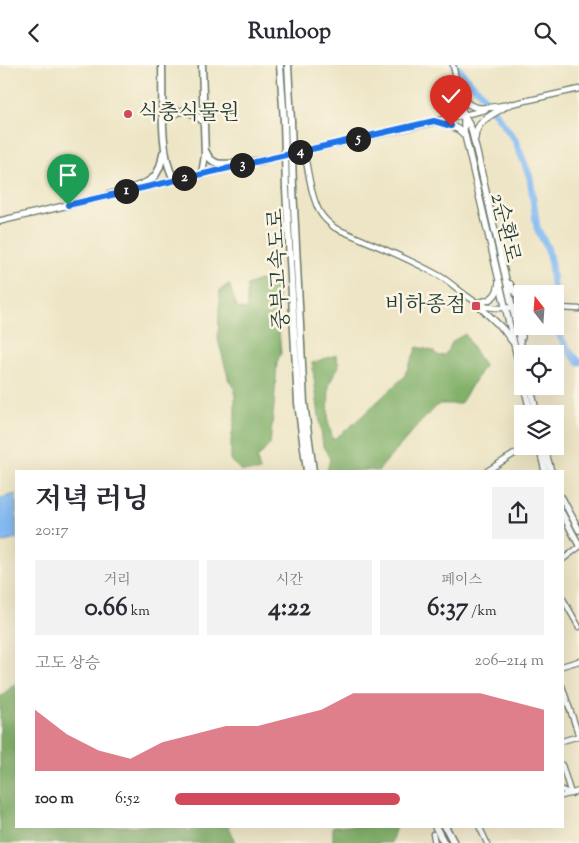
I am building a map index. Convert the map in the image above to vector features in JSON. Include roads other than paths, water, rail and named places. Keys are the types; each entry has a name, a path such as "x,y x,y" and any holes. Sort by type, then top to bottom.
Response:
{"highway":[{"path":"162,65 164,147 169,170 175,180"},
{"path":"202,65 205,151 202,174"},
{"name":"중부고속도로","path":"280,65 287,121"},
{"name":"중부고속도로","path":"288,65 287,121 298,403 307,470"},
{"path":"163,122 174,113 185,110 195,114 204,122"},
{"path":"108,195 145,183 154,178 161,163 164,147"},
{"path":"205,151 211,160 216,163 262,161"},
{"name":"중부고속도로","path":"290,188 304,403 313,470"},
{"path":"436,828 444,843"},
{"path":"446,828 454,843"}],"main road":[{"path":"461,97 478,110 507,105"},
{"path":"434,121 456,110 460,105 461,97"},
{"path":"474,142 477,127 482,121 507,105"},
{"path":"0,221 464,115"},
{"name":"2순환로","path":"464,115 464,131 499,277 520,345"},
{"name":"2순환로","path":"464,115 471,128 502,258 514,344"},
{"path":"434,121 461,131 466,137"},
{"path":"502,258 514,292"},
{"path":"476,303 488,300 496,293 499,277"},
{"path":"476,303 486,309 514,344"},
{"path":"541,455 545,470"},
{"path":"547,455 551,470"},
{"path":"564,502 579,530"},
{"path":"564,517 579,546"}],"street":[{"name":"2순환로","path":"453,65 464,115"},
{"path":"507,105 579,89"},
{"path":"464,115 478,110"},
{"path":"304,151 316,201 320,212 330,224 441,277 476,303"},
{"path":"486,309 514,307"},
{"path":"564,308 577,309"},
{"path":"488,470 514,454"},
{"path":"496,465 498,470"},
{"path":"564,558 579,546"},
{"path":"564,601 579,627"},
{"path":"564,666 578,663"},
{"path":"564,692 579,736 564,740"},
{"path":"564,771 571,794"},
{"path":"564,791 571,794"},
{"path":"564,796 579,791"},
{"path":"480,828 488,843"},
{"path":"433,834 434,843"}],"water":[{"path":"15,494 15,539 0,543 0,498"}],"waterway":[{"path":"455,65 478,90 515,140 530,177 537,228 547,247 553,285"},
{"path":"560,335 579,362"}],"place":[{"name":"식충식물원","path":"128,114"},
{"name":"비하종점","path":"476,306"}]}
